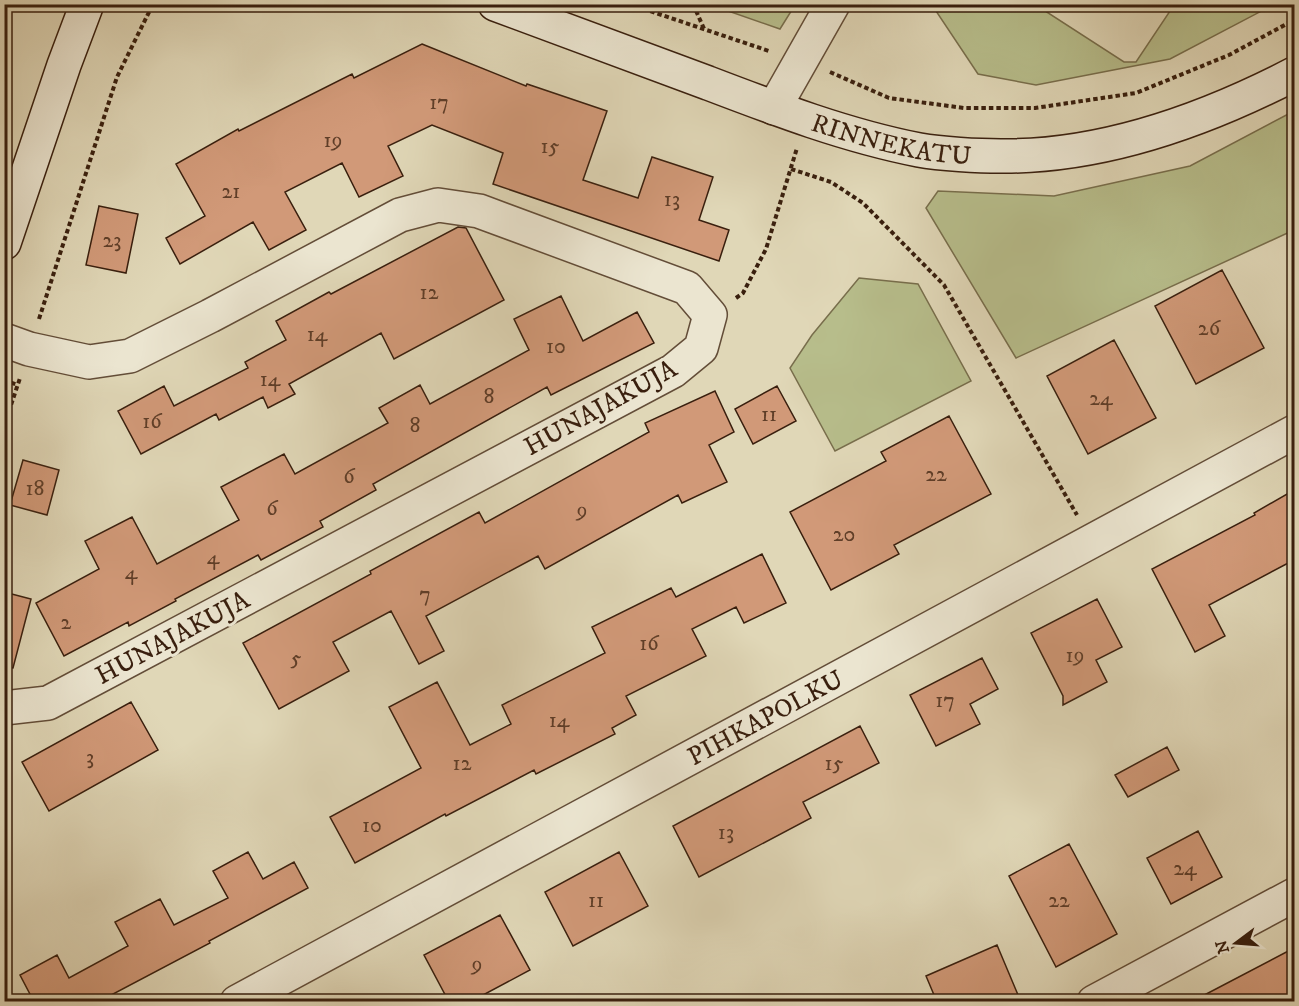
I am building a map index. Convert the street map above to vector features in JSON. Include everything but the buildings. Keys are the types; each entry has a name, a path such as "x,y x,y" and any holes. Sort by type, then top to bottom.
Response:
{"street":[{"path":"4,243 87,4"},
{"name":"RINNEKATU","path":"495,4 774,108 851,132 921,150 1001,156 1069,152 1135,138 1245,99 1294,74"},
{"path":"774,108 832,4"},
{"path":"17,344 89,362 130,356 210,316 400,214 438,205 479,211 687,288 710,315"},
{"name":"HUNAJAKUJA","path":"4,708 48,703 673,371 701,348 710,315"},
{"name":"PIHKAPOLKU","path":"237,1002 1294,432"},
{"path":"1094,1002 1294,896"}],"path":[{"path":"4,426 18,385 17,344 117,77 153,4"},
{"path":"629,4 800,61 889,98 964,108 1035,108 1136,93 1229,55 1294,20"},
{"path":"693,4 705,31"},
{"path":"710,315 743,293 766,249 807,117"},
{"path":"791,169 831,182 863,203 944,285 1093,542"},
{"path":"4,380 18,385"}],"green space":[{"path":"711,5 795,5 780,29"},
{"path":"932,5 1036,5 1124,62 1136,62 1174,5 1273,5 1170,59 1036,85 978,74"},
{"path":"1294,111 1294,230 1016,358 926,208 938,191 1054,196 1190,166"},
{"path":"859,278 918,284 971,381 835,451 790,368 812,335"}]}
